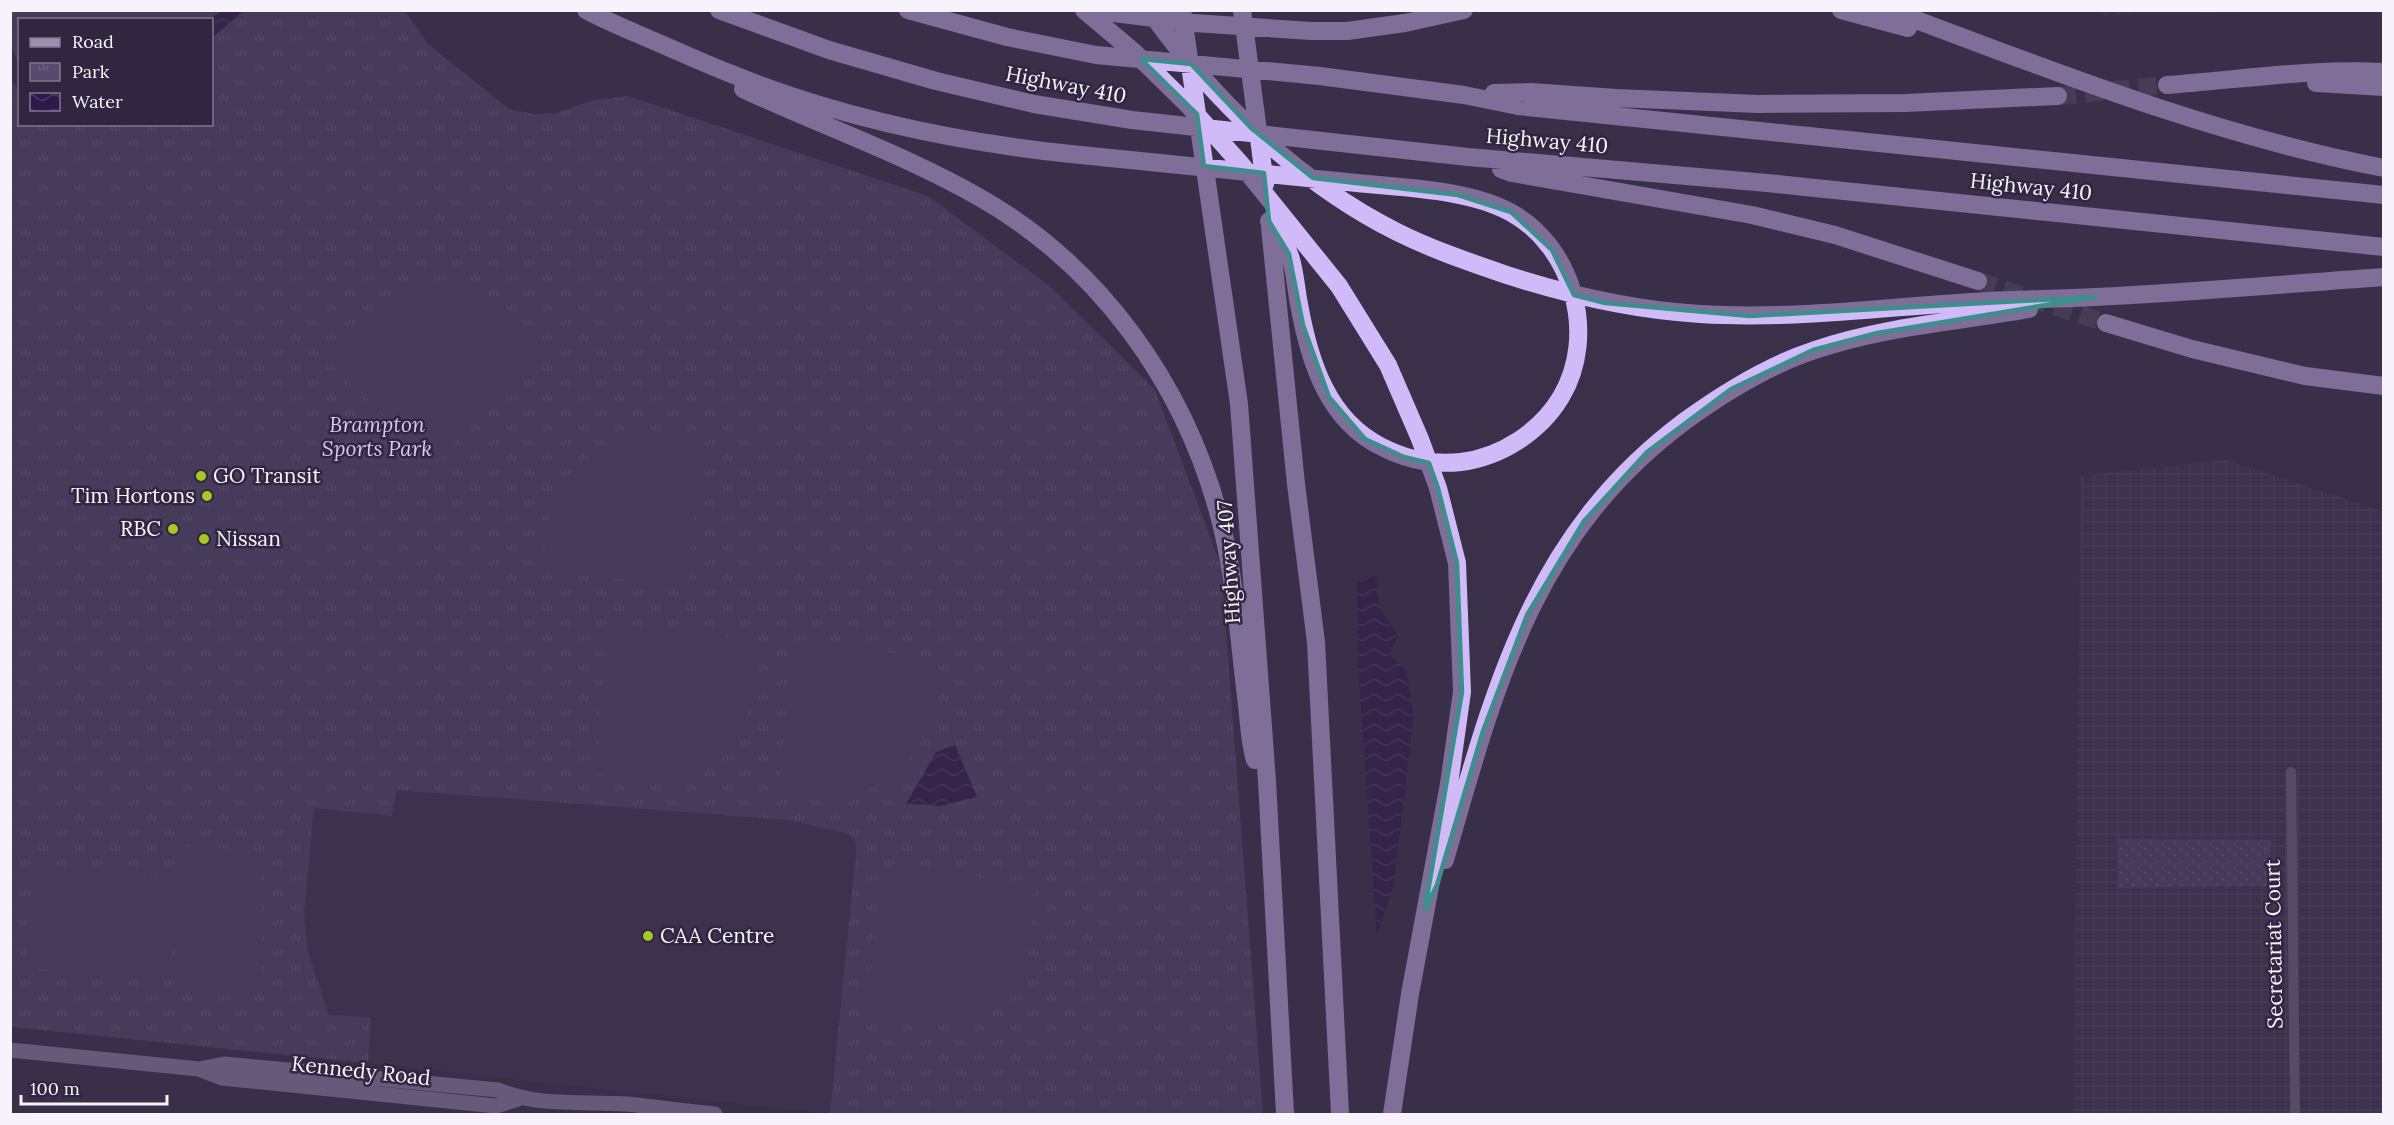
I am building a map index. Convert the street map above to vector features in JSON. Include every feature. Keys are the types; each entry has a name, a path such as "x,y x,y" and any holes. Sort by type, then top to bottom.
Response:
{"highway":[{"name":"Highway 410","path":"719,10 829,50 936,81 1034,104 1132,120 1468,157 1767,183 2384,247"},
{"name":"Highway 410","path":"908,10 1006,38 1096,55 1320,76 1464,95 1518,106 2384,195"},
{"path":"1084,10 1134,52 1187,104 1255,180 1339,286 1388,364 1438,488 1457,563 1462,692 1449,784 1397,1070 1392,1114"},
{"path":"1090,10 1182,22 1311,31 1347,31 1395,25 1464,10"},
{"path":"1149,10 1166,34 1230,108 1271,145 1354,207 1394,231 1422,244 1556,291 1605,303 1699,314 1750,316 1989,300 2095,297 2384,277"},
{"name":"Highway 407","path":"1182,10 1239,404 1267,781 1285,1114"},
{"path":"1242,10 1266,191 1296,484 1316,642 1340,1114"},
{"path":"1841,10 1947,39 1974,42"},
{"path":"1890,10 2156,108 2231,131 2384,168"},
{"path":"590,13 732,75 828,107 903,126 979,141 1068,154 1160,161 1418,190 1458,195 1494,205 1511,212 1540,235 1562,265 1576,301 1577,343 1568,383 1560,399 1536,427 1515,443 1474,460 1431,463 1404,457 1365,439 1338,412 1318,376 1303,325 1289,254 1269,221"},
{"path":"590,13 615,30 941,177 980,198 1041,239 1106,301 1132,333 1172,393 1193,437 1206,474 1228,559 1254,759 1267,781"},
{"path":"2168,86 2236,80 2271,74 2384,72"},
{"path":"2236,80 2384,87"},
{"path":"1464,95 1531,92 1758,104 1905,103 2058,96"},
{"path":"1468,157 1512,173 1752,215 1835,235 1978,281"},
{"path":"1425,909 1437,885 1483,731 1510,654 1527,615 1549,572 1584,521 1647,452 1666,435 1724,394 1758,375 1813,350 1877,333 2095,297"},
{"path":"2106,323 2192,350 2282,370 2384,386"}],"main road":[{"name":"Kennedy Road","path":"10,1050 199,1069 224,1064 498,1090 518,1099 583,1104 626,1104 715,1114"},
{"name":"Kennedy Road","path":"583,1104 627,1114"}],"street":[{"name":"Secretariat Court","path":"2291,772 2295,1114"}],"highlighted area":[{"path":"1141,59 1191,64 1251,128 1313,178 1458,195 1511,212 1552,250 1574,295 1605,303 1750,316 2095,297 1877,333 1813,350 1731,389 1647,452 1584,521 1527,615 1483,731 1437,885 1425,909 1462,692 1457,563 1438,488 1429,463 1404,457 1365,439 1329,397 1303,325 1289,254 1269,221 1264,173 1204,166 1197,114"}],"shaded area":[{"path":"2101,10 2310,11 2101,15"},
{"path":"2225,460 2383,511 2383,1114 2073,1114 2081,476"},
{"path":"395,790 788,820 849,834 855,840 856,851 830,1114 368,1063 371,1017 329,1015 308,952 304,914 314,807 392,815"}],"green space":[{"path":"11,11 221,11 212,18 18,18 18,62 11,46"},
{"name":"Brampton Sports Park","path":"243,11 405,11 428,44 509,109 533,114 557,113 593,100 628,96 928,196 1052,288 1155,390 1221,566 1263,1114 830,1114 856,851 855,840 849,834 788,820 396,790 392,816 314,808 304,914 308,952 329,1015 371,1017 368,1063 11,1027 10,80 18,89 18,126 213,126 213,37"},
{"path":"427,284 445,286 475,297 501,316 538,351 440,459 433,459 326,361 383,301 404,289"},
{"path":"643,438 703,443 688,579 682,584 545,572 547,518 563,482 584,460 598,452 612,445"},
{"path":"614,624 755,639 749,706 745,722 729,750 709,768 692,775 673,778 596,773 608,628"},
{"path":"799,643 938,658 934,709 925,734 918,747 898,771 874,787 841,793 779,788 793,647"},
{"path":"2118,839 2271,840 2270,886 2119,888"},
{"path":"183,846 260,851 262,993 176,990"},
{"path":"892,864 1036,886 1026,950 1019,974 1002,998 990,1008 978,1015 949,1023 925,1022 865,1011 886,868"},
{"path":"34,866 179,880 169,981 24,967"}],"water":[{"path":"221,11 243,11 213,37 211,18"},
{"path":"1367,575 1377,577 1380,603 1398,636 1391,650 1392,658 1406,669 1414,716 1393,888 1377,935 1359,679 1357,583"},
{"path":"955,745 977,797 941,806 906,804 936,752"}],"tunnel":[{"path":"2058,96 2167,85"},
{"path":"1978,281 2106,323"}],"place":[{"name":"GO Transit","path":"201,476"},
{"name":"Tim Hortons","path":"207,496"},
{"name":"RBC","path":"173,529"},
{"name":"Nissan","path":"204,539"},
{"name":"CAA Centre","path":"648,936"}]}
